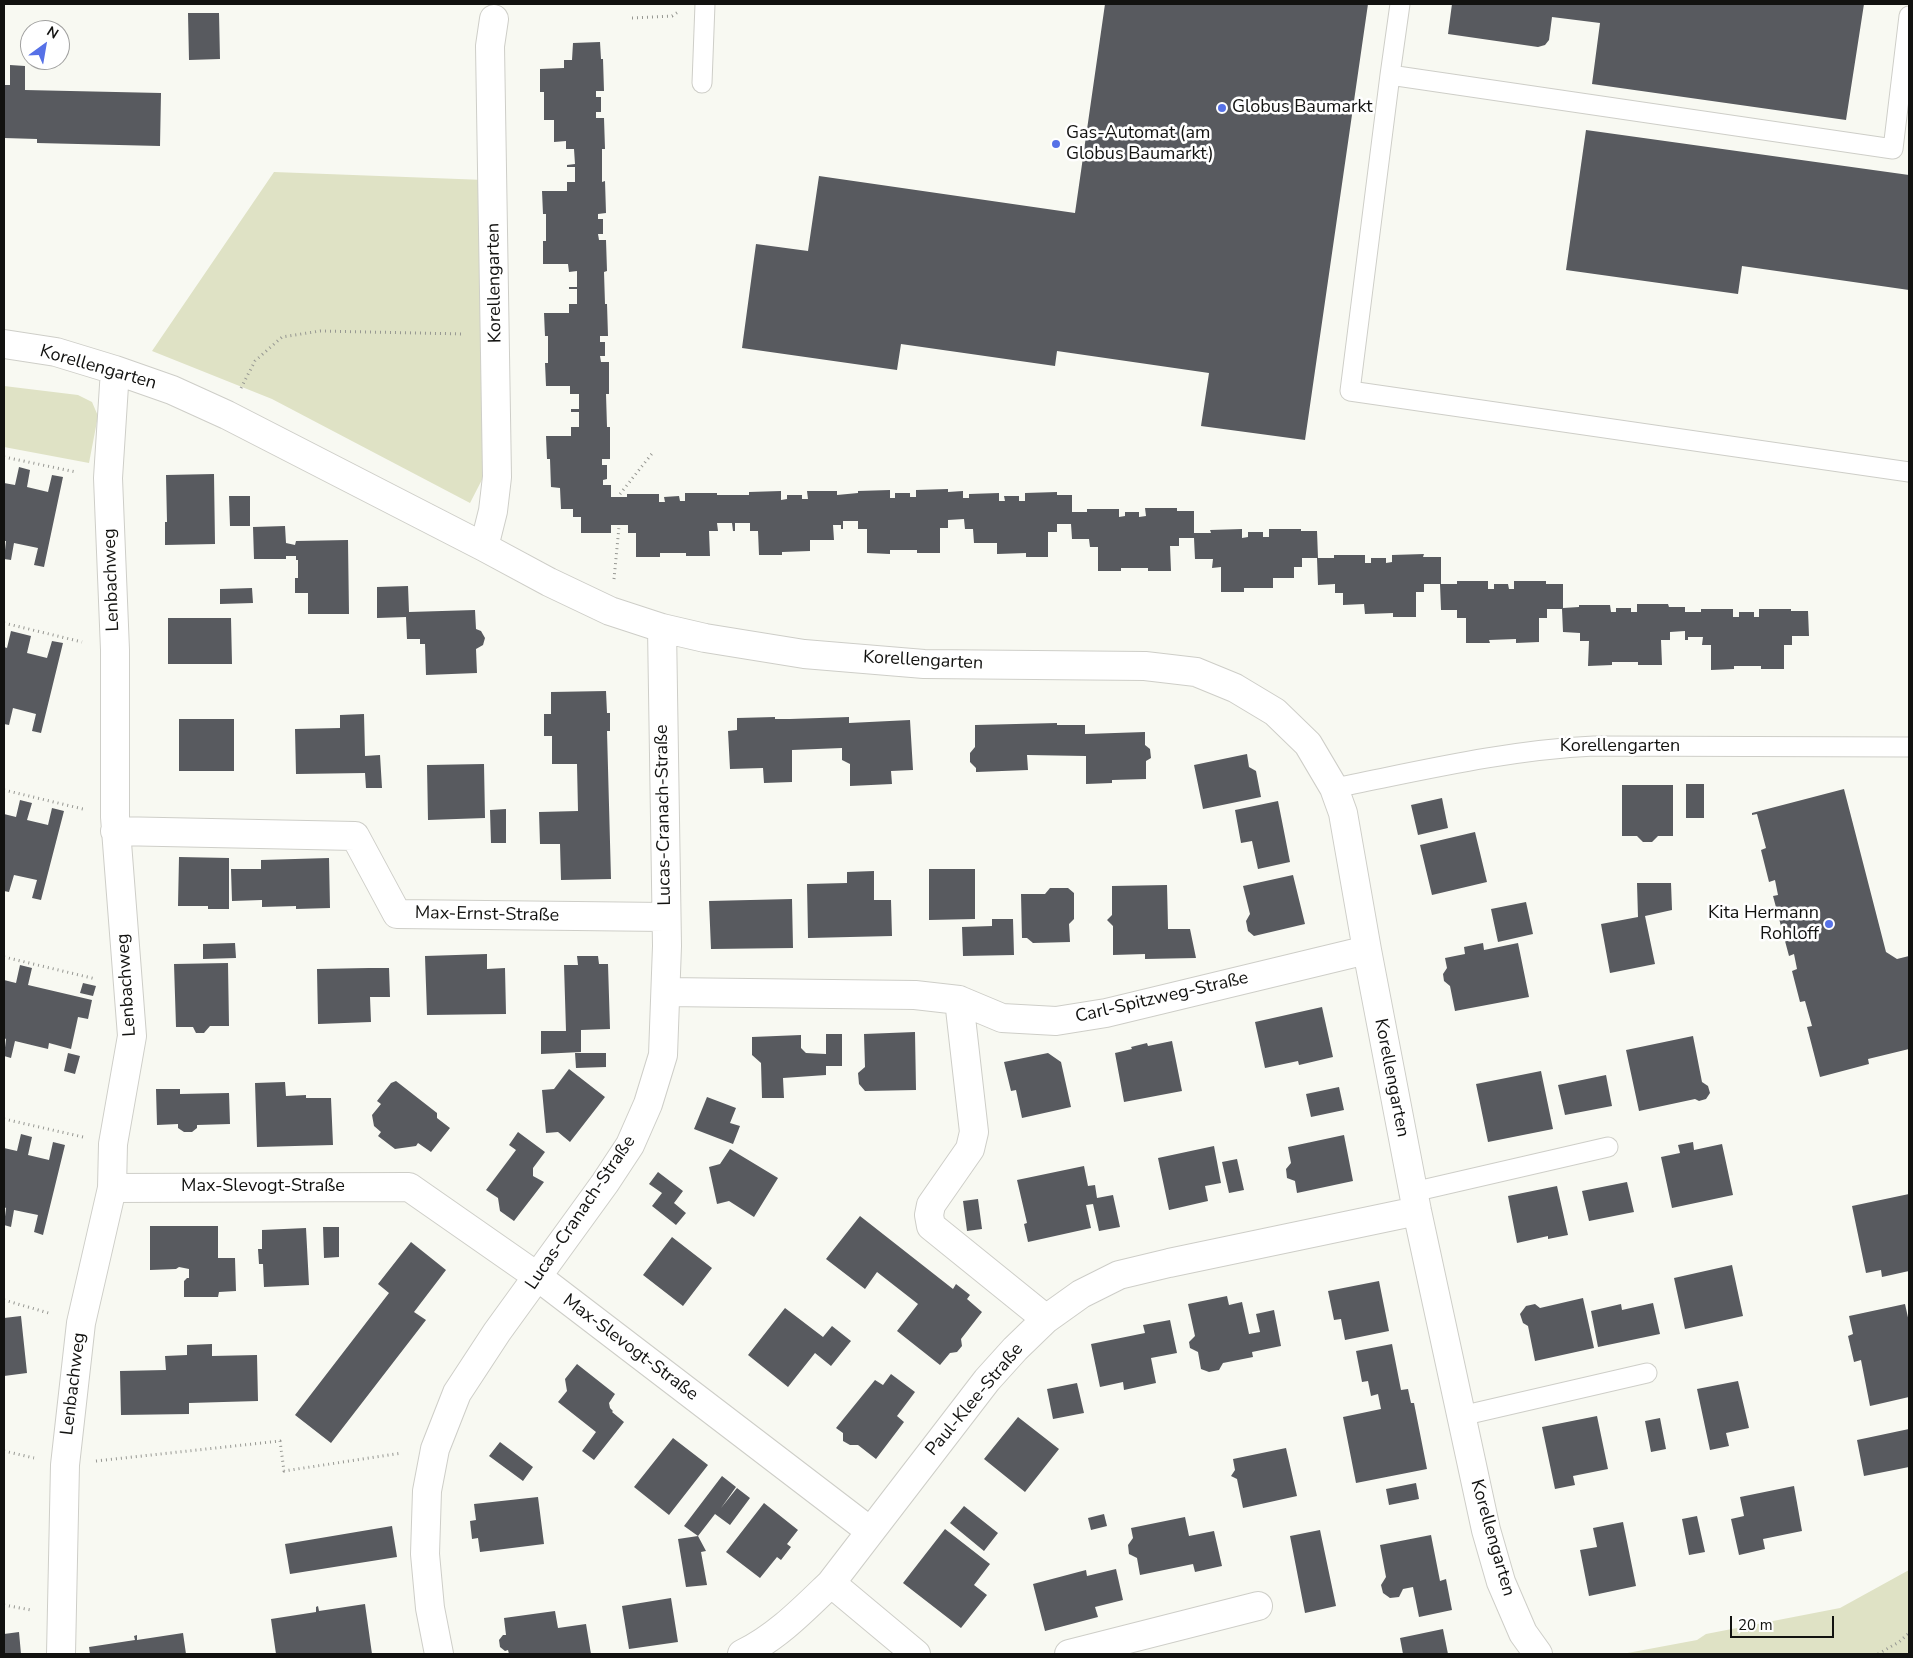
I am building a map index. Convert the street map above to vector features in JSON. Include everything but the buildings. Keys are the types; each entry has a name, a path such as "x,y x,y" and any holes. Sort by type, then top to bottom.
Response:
{"street":[{"name":"Korellengarten","path":"484,547 493,511 497,477 490,46 494,19"},
{"name":"Korellengarten","path":"4,344 56,352 116,370 172,390 227,415 549,582 610,611 662,628 705,638 804,654 906,662 1146,666 1196,672 1235,688 1275,712 1308,744 1334,788 1343,813 1415,1201 1486,1530 1502,1582 1523,1633 1538,1654"},
{"name":"Lenbachweg","path":"61,1654 65,1465 81,1323 112,1188 113,1144 132,1036 115,824 114,650 108,478 116,370"},
{"name":"Lucas-Cranach-Straße","path":"439,1654 430,1608 425,1554 427,1491 435,1448 457,1392 497,1332 538,1278 630,1145 648,1104 662,1055 667,946 665,917 662,628"},
{"name":"Max-Ernst-Straße","path":"115,824 356,836 397,914 665,917"},
{"name":"Carl-Spitzweg-Straße","path":"666,992 915,995 959,1000 1002,1018 1056,1021 1106,1013 1367,950"},
{"path":"959,1000 974,1132 970,1149 931,1205 929,1215 931,1226 1046,1319"},
{"name":"Max-Slevogt-Straße","path":"112,1188 409,1187 538,1278 870,1530"},
{"name":"Paul-Klee-Straße","path":"742,1654 757,1647 831,1583 987,1380 1046,1319 1080,1294 1119,1275 1415,1201"},
{"path":"831,1583 916,1654"},
{"path":"1069,1654 1258,1606"}],"lane":[{"path":"702,83 705,4"},
{"path":"1400,4 1350,391 1909,472"},
{"path":"1390,75 1901,150 1909,16"},
{"name":"Korellengarten","path":"1334,788 1503,755 1551,748 1594,746 1909,747"},
{"path":"1415,1201 1608,1148"},
{"path":"1461,1416 1647,1372"}],"path":[{"path":"632,18 672,16"},
{"path":"227,415 255,362 282,336 320,331 496,334"},
{"path":"620,494 654,452"},
{"path":"4,456 76,472"},
{"path":"610,611 619,527"},
{"path":"4,623 114,650"},
{"path":"4,790 115,824"},
{"path":"4,957 128,987"},
{"path":"4,1119 113,1144"},
{"path":"4,1300 81,1323"},
{"path":"4,1451 65,1465 280,1441 284,1471 435,1448"},
{"path":"1878,1654 1909,1633"}],"green space":[{"path":"274,172 485,180 488,468 470,503 272,399 152,351"},
{"path":"4,386 78,395 92,402 98,416 89,463 4,447"},
{"path":"1909,1570 1909,1654 1622,1654 1697,1640 1706,1634 1840,1608"}],"place":[{"name":"Globus Baumarkt","path":"1222,108"},
{"name":"Gas-Automat (am Globus Baumarkt)","path":"1056,144"},
{"name":"Kita Hermann Rohloff","path":"1829,924"}]}
